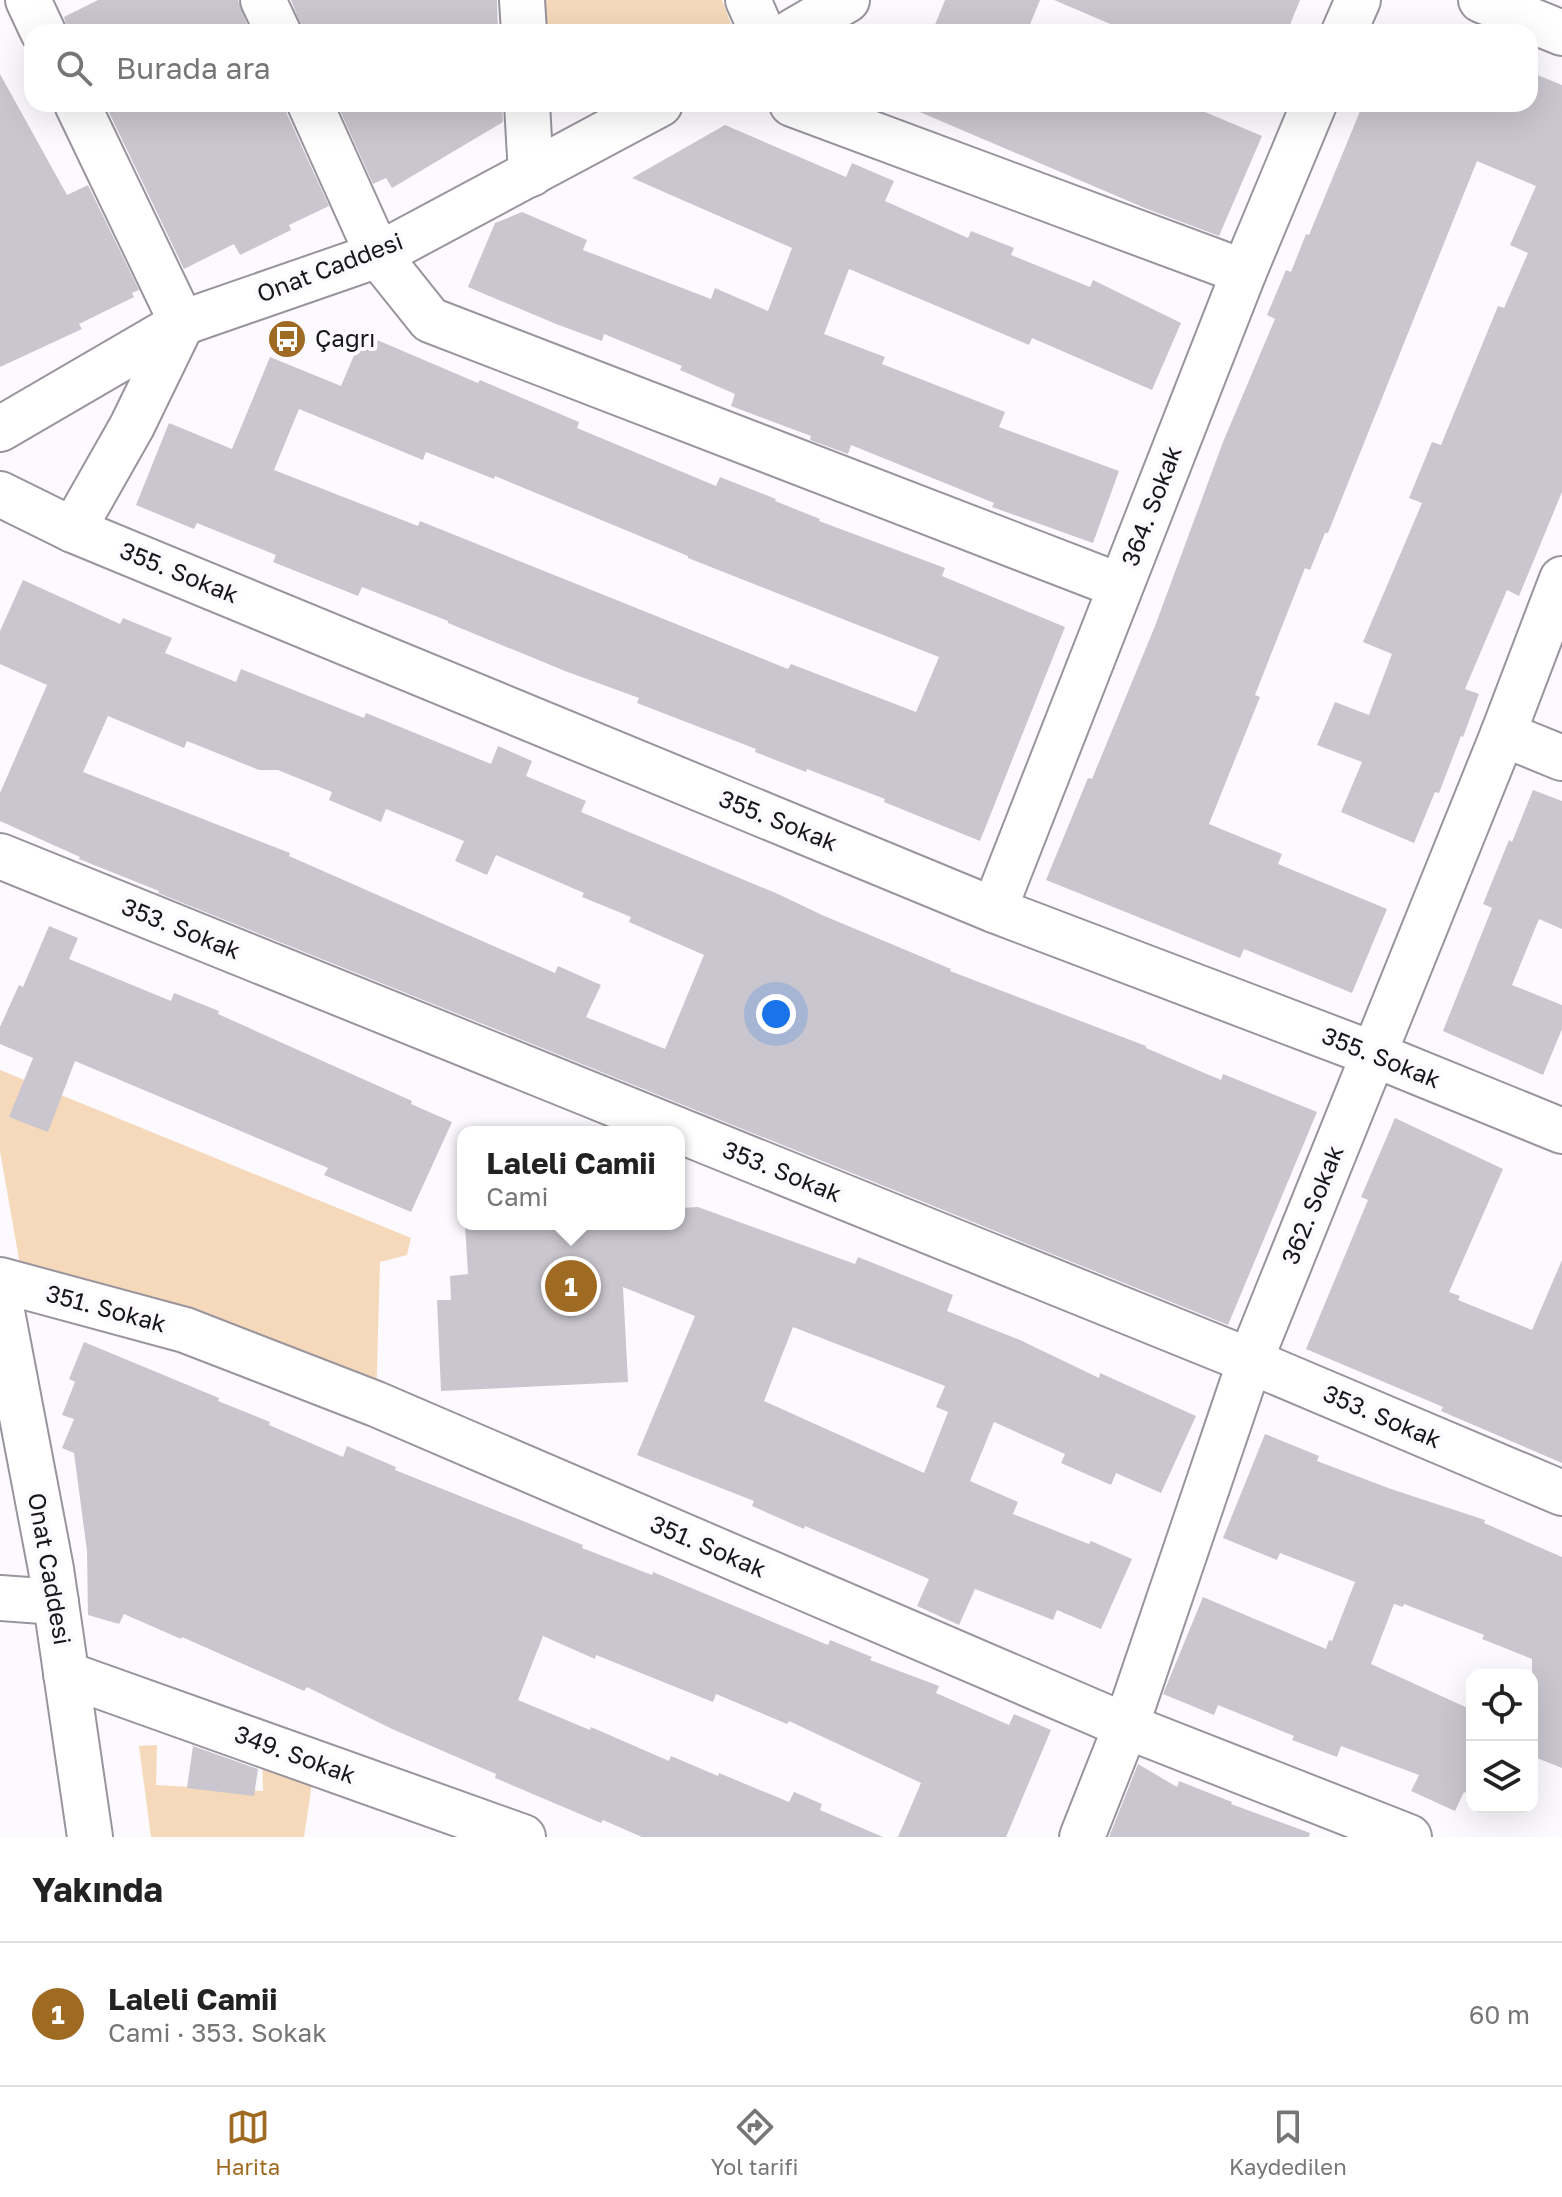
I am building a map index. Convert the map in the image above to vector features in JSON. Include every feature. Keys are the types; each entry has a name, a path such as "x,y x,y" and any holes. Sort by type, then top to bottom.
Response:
{"street":[{"path":"28,0 39,24"},
{"path":"263,0 274,24"},
{"path":"522,0 524,24"},
{"path":"748,0 758,24"},
{"path":"806,24 847,0"},
{"path":"1348,24 1358,0"},
{"path":"1481,0 1562,33"},
{"path":"73,530 132,426 182,323 81,112"},
{"path":"314,112 378,255 430,320 1120,586"},
{"path":"527,112 531,174"},
{"name":"Onat Caddesi","path":"0,429 182,323 378,255 645,112"},
{"path":"814,112 1244,272"},
{"name":"364. Sokak","path":"994,910 1244,272 1311,112"},
{"name":"355. Sokak","path":"0,494 73,530 994,910 1373,1054 1562,1131"},
{"name":"362. Sokak","path":"1082,1837 1126,1726 1250,1361 1503,734 1562,579"},
{"path":"1503,734 1562,758"},
{"name":"353. Sokak","path":"0,856 668,1126"},
{"name":"353. Sokak","path":"685,1133 1250,1361 1562,1493"},
{"name":"351. Sokak","path":"0,1280 185,1330 376,1404 1126,1726 1409,1837"},
{"name":"Onat Caddesi","path":"0,1301 5,1356 56,1602 90,1837"},
{"path":"0,1598 56,1602"},
{"name":"349. Sokak","path":"66,1674 523,1837"}],"shaded area":[{"path":"536,0 722,0 731,24 538,24"},
{"path":"0,1070 411,1238 407,1255 380,1262 376,1404 20,1265 0,1151"},
{"path":"262,1742 315,1763 304,1837 151,1837 139,1746 157,1745 156,1785 263,1791"}],"building":[{"path":"98,0 238,0 247,24 66,24 64,17"},
{"path":"291,0 497,0 498,24 300,24"},
{"path":"945,0 1040,0 1030,24 935,24"},
{"path":"1054,0 1300,0 1290,24 1110,24"},
{"path":"0,74 67,195 88,185 139,290 132,293 134,297 79,324 82,329 0,367"},
{"path":"1538,75 1562,85 1562,492 1519,596 1507,590 1465,689 1479,694 1439,793 1435,792 1414,843 1341,812 1362,762 1317,745 1335,702 1369,715 1392,654 1363,642 1422,503 1409,498 1432,442 1441,445 1498,306 1504,308 1528,253 1510,245 1536,186 1477,161 1328,533 1325,533 1310,570 1305,568 1255,695 1260,697 1209,824 1282,854 1278,864 1387,909 1352,993 1244,949 1240,958 1046,880 1088,778 1092,779 1155,626 1223,442 1275,319 1267,315 1286,270 1291,272 1306,234 1309,235 1360,112 1538,112"},
{"path":"109,112 287,112 329,206 289,225 291,230 240,255 234,244 184,269"},
{"path":"341,112 502,112 503,122 392,188 386,178 373,184"},
{"path":"920,112 1205,112 1262,136 1219,236 1147,209"},
{"path":"725,125 846,177 852,163 894,181 885,201 968,238 971,231 1014,248 1011,255 1090,287 1093,280 1181,323 1152,390 1032,338 1029,345 849,269 824,334 885,357 882,364 1005,412 999,427 1119,471 1093,543 992,507 994,503 851,445 848,454 810,440 811,436 731,406 735,394 680,370 682,366 604,334 602,341 468,287 495,223 522,212 587,240 583,250 711,299 715,288 768,311 792,248 632,178"},
{"path":"363,334 579,422 577,428 716,486 720,477 776,499 819,521 945,568 942,576 1065,627 980,841 884,802 885,799 755,752 756,749 637,703 639,698 565,671 448,621 362,587 358,596 273,562 276,555 197,523 194,529 136,505 169,423 232,449 270,357 341,386","holes":["299,409 423,460 426,452 494,479 495,476 688,558 939,657 916,712 791,664 788,669 420,521 418,526 274,470"]},
{"path":"23,580 120,624 123,618 172,638 165,653 236,682 241,669 364,718 366,713 491,764 498,746 532,761 526,776 586,801 581,812 778,894 950,971 1146,1046 1221,1080 1223,1074 1317,1112 1228,1325 158,893 0,821 0,793 47,685 0,664 0,631","holes":["108,716 184,748 187,741 259,770 278,770 332,792 329,800 381,822 386,809 464,841 455,861 487,875 496,855 584,893 582,897 631,917 629,922 704,955 665,1049 586,1017 601,985 558,966 555,973 289,856 290,853 83,772"]},
{"path":"1533,790 1562,801 1562,929 1539,919 1512,985 1562,1005 1562,1029 1543,1075 1443,1031 1492,908 1483,904"},
{"path":"49,926 78,938 69,959 171,1001 174,993 219,1011 218,1014 452,1122 411,1212 324,1175 328,1168 75,1061 48,1132 9,1117 33,1058 0,1044 0,1027 19,985 23,987"},
{"path":"1395,1118 1503,1169 1449,1292 1460,1296 1458,1300 1532,1330 1562,1260 1562,1463 1441,1411 1443,1407 1306,1349 1368,1200 1361,1197"},
{"path":"698,1207 855,1264 858,1257 953,1295 947,1311 1020,1340 1099,1378 1100,1373 1196,1416 1161,1493 1116,1473 1111,1485 1061,1463 1065,1454 994,1422 970,1481 1018,1502 1013,1514 1132,1559 1101,1629 1057,1610 1053,1620 975,1589 959,1625 917,1606 929,1579 752,1506 754,1501 637,1455 695,1316 623,1287 628,1382 441,1391 437,1300 451,1300 450,1276 468,1274 465,1230 685,1230 685,1208","holes":["793,1327 945,1386 936,1407 948,1412 924,1473 764,1401"]},
{"path":"84,1342 219,1398 218,1401 343,1457 347,1446 396,1467 395,1470 583,1545 582,1548 652,1575 653,1572 828,1645 830,1640 872,1657 870,1660 939,1686 936,1693 1009,1725 1014,1714 1051,1730 1006,1837 898,1837 921,1783 789,1721 787,1724 716,1694 713,1702 596,1655 595,1659 543,1636 518,1700 669,1761 671,1756 789,1802 794,1792 822,1804 820,1810 883,1837 642,1837 495,1778 496,1774 392,1729 307,1687 304,1691 124,1614 119,1624 88,1615 87,1551 74,1453 62,1448 74,1419 62,1415 75,1382 69,1379"},
{"path":"1265,1434 1319,1456 1317,1461 1485,1520 1484,1523 1562,1557 1562,1768 1538,1758 1538,1669 1532,1669 1532,1659 1482,1639 1484,1635 1404,1604 1403,1607 1394,1604 1371,1664 1466,1707 1466,1793 1455,1811 1411,1791 1419,1775 1341,1746 1337,1757 1292,1740 1294,1736 1218,1705 1214,1715 1163,1694 1203,1597 1326,1649 1355,1582 1280,1553 1277,1560 1223,1538"},
{"path":"193,1746 258,1769 254,1796 187,1788"},
{"path":"1138,1764 1177,1787 1179,1781 1310,1833 1309,1837 1109,1837"}],"place":[{"name":"Çağrı","path":"287,339"},
{"name":"Laleli Camii","path":"571,1286"}]}
